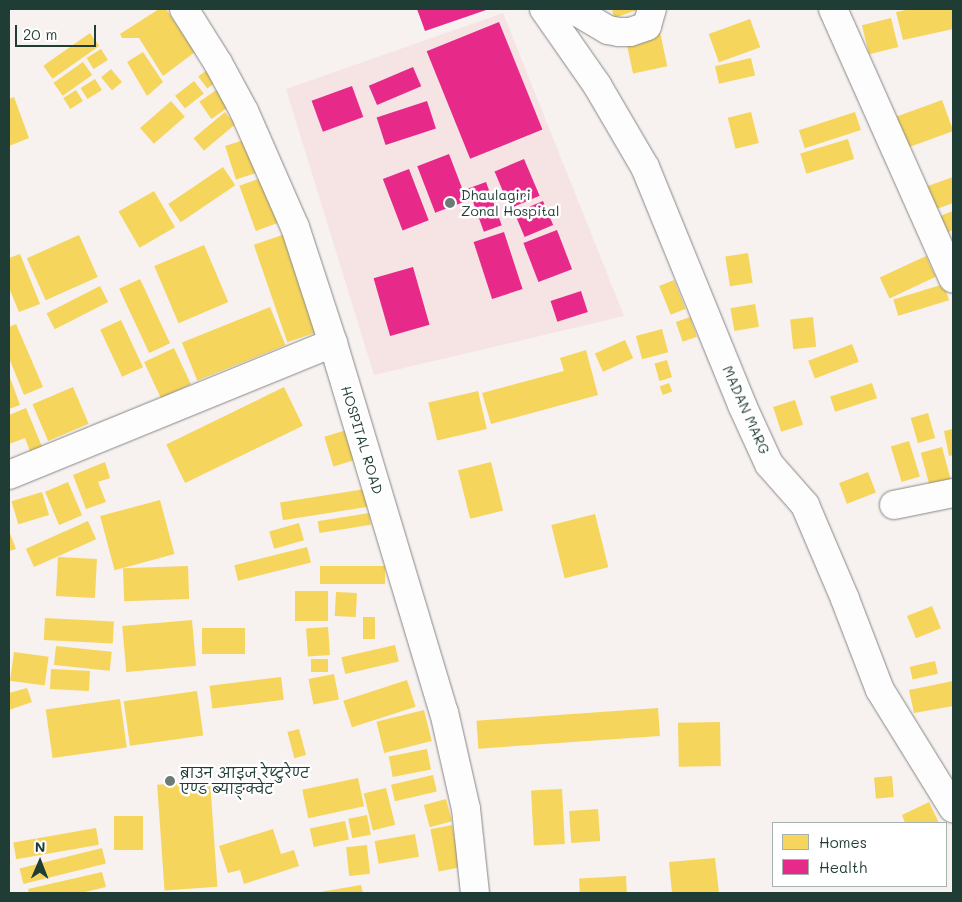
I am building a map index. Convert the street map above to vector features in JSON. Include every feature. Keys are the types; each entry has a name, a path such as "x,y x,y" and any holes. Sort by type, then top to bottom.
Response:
{"street":[{"name":"HOSPITAL ROAD","path":"184,9 218,63 244,111 295,227 333,343 444,712 466,809 475,893"},
{"name":"MADAN MARG","path":"544,9 597,85 646,167 738,396 769,464 805,505 880,690 953,808"},
{"path":"572,9 608,30 630,32 647,26 652,9"},
{"path":"833,9 953,279"},
{"path":"9,476 333,343"},
{"path":"894,505 953,493"}],"shaded area":[{"name":"Dhaulagiri Zonal Hospital","path":"503,13 624,316 374,375 286,89"}],"building: Homes":[{"path":"159,9 166,9 195,52 163,76 139,38 122,38 120,34"},
{"path":"612,9 640,9 614,18"},
{"path":"911,9 953,9 953,29 903,40 896,12"},
{"path":"891,18 898,47 869,54 862,25"},
{"path":"750,19 760,47 719,62 709,34"},
{"path":"660,32 667,66 633,74 626,39"},
{"path":"90,33 99,46 52,79 43,66"},
{"path":"101,49 108,60 93,69 87,58"},
{"path":"143,52 163,82 147,96 127,62"},
{"path":"751,58 755,76 719,84 715,66"},
{"path":"83,62 92,75 63,96 54,83"},
{"path":"111,69 122,82 112,90 101,77"},
{"path":"207,70 216,82 207,89 198,77"},
{"path":"95,79 102,90 87,99 81,88"},
{"path":"194,81 204,94 185,108 175,96"},
{"path":"219,88 231,105 211,119 199,102"},
{"path":"76,90 83,101 70,109 63,98"},
{"path":"14,97 29,138 9,146 9,99"},
{"path":"942,100 953,131 903,149 891,118"},
{"path":"171,101 185,117 154,144 140,128"},
{"path":"225,112 235,124 204,151 194,138"},
{"path":"751,112 759,143 735,149 728,118"},
{"path":"855,112 861,130 805,148 799,130"},
{"path":"247,139 258,172 236,179 225,146"},
{"path":"848,139 854,159 806,174 800,154"},
{"path":"223,167 235,185 181,222 168,204"},
{"path":"953,177 953,203 934,210 925,187"},
{"path":"261,178 277,223 256,231 239,186"},
{"path":"154,191 175,227 139,248 118,212"},
{"path":"953,211 953,230 946,233 940,216"},
{"path":"285,234 319,331 287,342 254,245"},
{"path":"79,235 98,277 46,300 27,258"},
{"path":"204,245 228,302 179,323 154,266"},
{"path":"748,253 753,283 730,286 725,257"},
{"path":"20,254 40,304 19,312 9,288 9,258"},
{"path":"926,256 936,277 889,298 880,278"},
{"path":"140,279 170,343 149,353 119,289"},
{"path":"674,280 686,309 671,315 659,286"},
{"path":"944,284 949,300 898,316 893,299"},
{"path":"100,286 108,302 55,329 47,313"},
{"path":"755,304 759,327 734,331 730,308"},
{"path":"270,307 285,345 197,381 182,343"},
{"path":"690,317 697,337 683,342 676,322"},
{"path":"813,317 816,347 793,349 790,319"},
{"path":"121,320 143,367 122,377 100,330"},
{"path":"16,324 43,387 24,395 9,358 9,327"},
{"path":"662,329 668,352 642,359 636,336"},
{"path":"625,340 633,358 603,372 595,353"},
{"path":"852,344 859,362 815,379 808,361"},
{"path":"174,348 191,384 161,398 144,362"},
{"path":"586,350 598,395 491,424 482,393 564,371 560,358"},
{"path":"667,360 672,377 659,381 655,364"},
{"path":"9,375 20,405 9,409"},
{"path":"669,383 672,391 663,395 660,387"},
{"path":"872,383 877,398 835,412 830,397"},
{"path":"73,387 89,424 48,441 32,404"},
{"path":"284,387 303,426 185,483 166,444"},
{"path":"478,391 487,429 437,440 428,402"},
{"path":"795,400 803,425 781,432 773,407"},
{"path":"26,408 43,449 31,454 25,438 9,444 9,415"},
{"path":"928,413 935,438 918,443 911,418"},
{"path":"353,428 362,458 333,466 324,437"},
{"path":"953,429 953,455 949,456 944,431"},
{"path":"909,441 920,476 902,482 891,447"},
{"path":"942,447 951,480 930,486 921,453"},
{"path":"105,462 110,478 98,482 106,502 86,509 73,475"},
{"path":"491,462 503,511 470,519 458,470"},
{"path":"868,472 876,493 847,504 839,483"},
{"path":"68,482 82,515 59,525 45,492"},
{"path":"365,489 368,507 283,520 280,502"},
{"path":"42,492 49,515 18,524 11,501"},
{"path":"160,500 174,554 115,570 100,516"},
{"path":"369,513 371,525 320,533 318,521"},
{"path":"595,514 608,567 565,578 551,525"},
{"path":"88,521 96,539 34,567 26,549"},
{"path":"299,523 304,540 274,549 269,532"},
{"path":"9,531 16,549 9,551"},
{"path":"307,547 311,563 238,581 234,565"},
{"path":"58,557 97,559 95,598 56,596"},
{"path":"188,566 189,599 124,601 123,568"},
{"path":"320,566 385,566 385,584 320,584"},
{"path":"295,591 328,591 328,621 295,621"},
{"path":"336,592 357,593 356,617 335,616"},
{"path":"932,606 941,628 916,638 907,616"},
{"path":"363,617 375,617 375,639 363,639"},
{"path":"45,618 114,622 113,644 44,640"},
{"path":"192,620 196,666 126,672 122,626"},
{"path":"328,627 330,655 308,656 306,629"},
{"path":"202,628 245,628 245,654 202,654"},
{"path":"395,645 399,662 345,674 341,657"},
{"path":"56,646 112,652 110,671 54,665"},
{"path":"14,652 49,657 45,686 10,681"},
{"path":"311,659 328,659 328,672 311,672"},
{"path":"935,661 938,674 913,680 910,667"},
{"path":"51,669 90,671 89,691 50,689"},
{"path":"334,674 339,700 313,704 308,679"},
{"path":"281,677 284,700 212,709 210,686"},
{"path":"407,680 416,707 352,727 343,701"},
{"path":"953,681 953,706 914,713 909,690"},
{"path":"27,688 32,702 9,710 9,693"},
{"path":"197,691 203,736 130,746 124,701"},
{"path":"120,699 127,748 53,758 46,709"},
{"path":"658,708 660,736 478,749 476,721"},
{"path":"424,710 432,741 384,753 376,722"},
{"path":"720,722 721,766 679,767 678,723"},
{"path":"299,729 306,755 294,758 287,732"},
{"path":"427,749 431,770 393,777 389,756"},
{"path":"433,775 437,792 395,801 391,785"},
{"path":"892,776 894,797 876,798 874,778"},
{"path":"358,778 364,806 308,818 302,790"},
{"path":"210,781 217,887 165,890 157,785"},
{"path":"386,788 395,825 373,830 364,794"},
{"path":"562,789 565,844 534,846 531,791"},
{"path":"446,799 452,821 430,827 424,805"},
{"path":"929,802 939,822 905,822 902,815"},
{"path":"598,809 600,841 571,843 569,811"},
{"path":"367,815 371,835 352,838 348,819"},
{"path":"114,816 143,816 143,850 114,850"},
{"path":"345,821 349,840 314,847 310,828"},
{"path":"452,825 460,867 439,871 430,829"},
{"path":"96,828 99,845 16,859 13,843"},
{"path":"273,829 281,854 294,850 299,866 244,884 240,870 228,873 219,846"},
{"path":"415,834 419,857 379,864 375,841"},
{"path":"367,845 370,874 349,876 346,847"},
{"path":"102,848 106,864 23,884 20,869"},
{"path":"715,858 719,893 672,893 669,862"},
{"path":"102,872 106,887 81,893 29,893 28,889"},
{"path":"626,876 627,893 580,893 579,878"},
{"path":"361,885 363,893 320,893 320,892"}],"building: Health":[{"path":"417,9 489,9 425,31"},
{"path":"499,22 542,130 470,159 427,51"},
{"path":"413,67 421,86 377,105 369,86"},
{"path":"352,86 363,117 323,132 312,101"},
{"path":"427,101 436,129 386,145 377,117"},
{"path":"449,154 467,201 435,213 417,166"},
{"path":"524,159 540,196 510,208 495,172"},
{"path":"409,169 429,220 403,230 383,179"},
{"path":"486,182 502,225 484,232 468,188"},
{"path":"543,201 553,225 525,237 514,213"},
{"path":"557,230 572,269 538,282 523,243"},
{"path":"504,232 523,289 492,299 474,242"},
{"path":"413,267 430,325 390,336 374,278"},
{"path":"581,291 588,312 557,322 551,301"}],"place":[{"name":"Dhaulagiri Zonal Hospital","path":"450,203"},
{"name":"ब्राउन आइज रेष्टुरेण्ट एण्ड ब्याङ्क्वेट","path":"170,781"}]}
